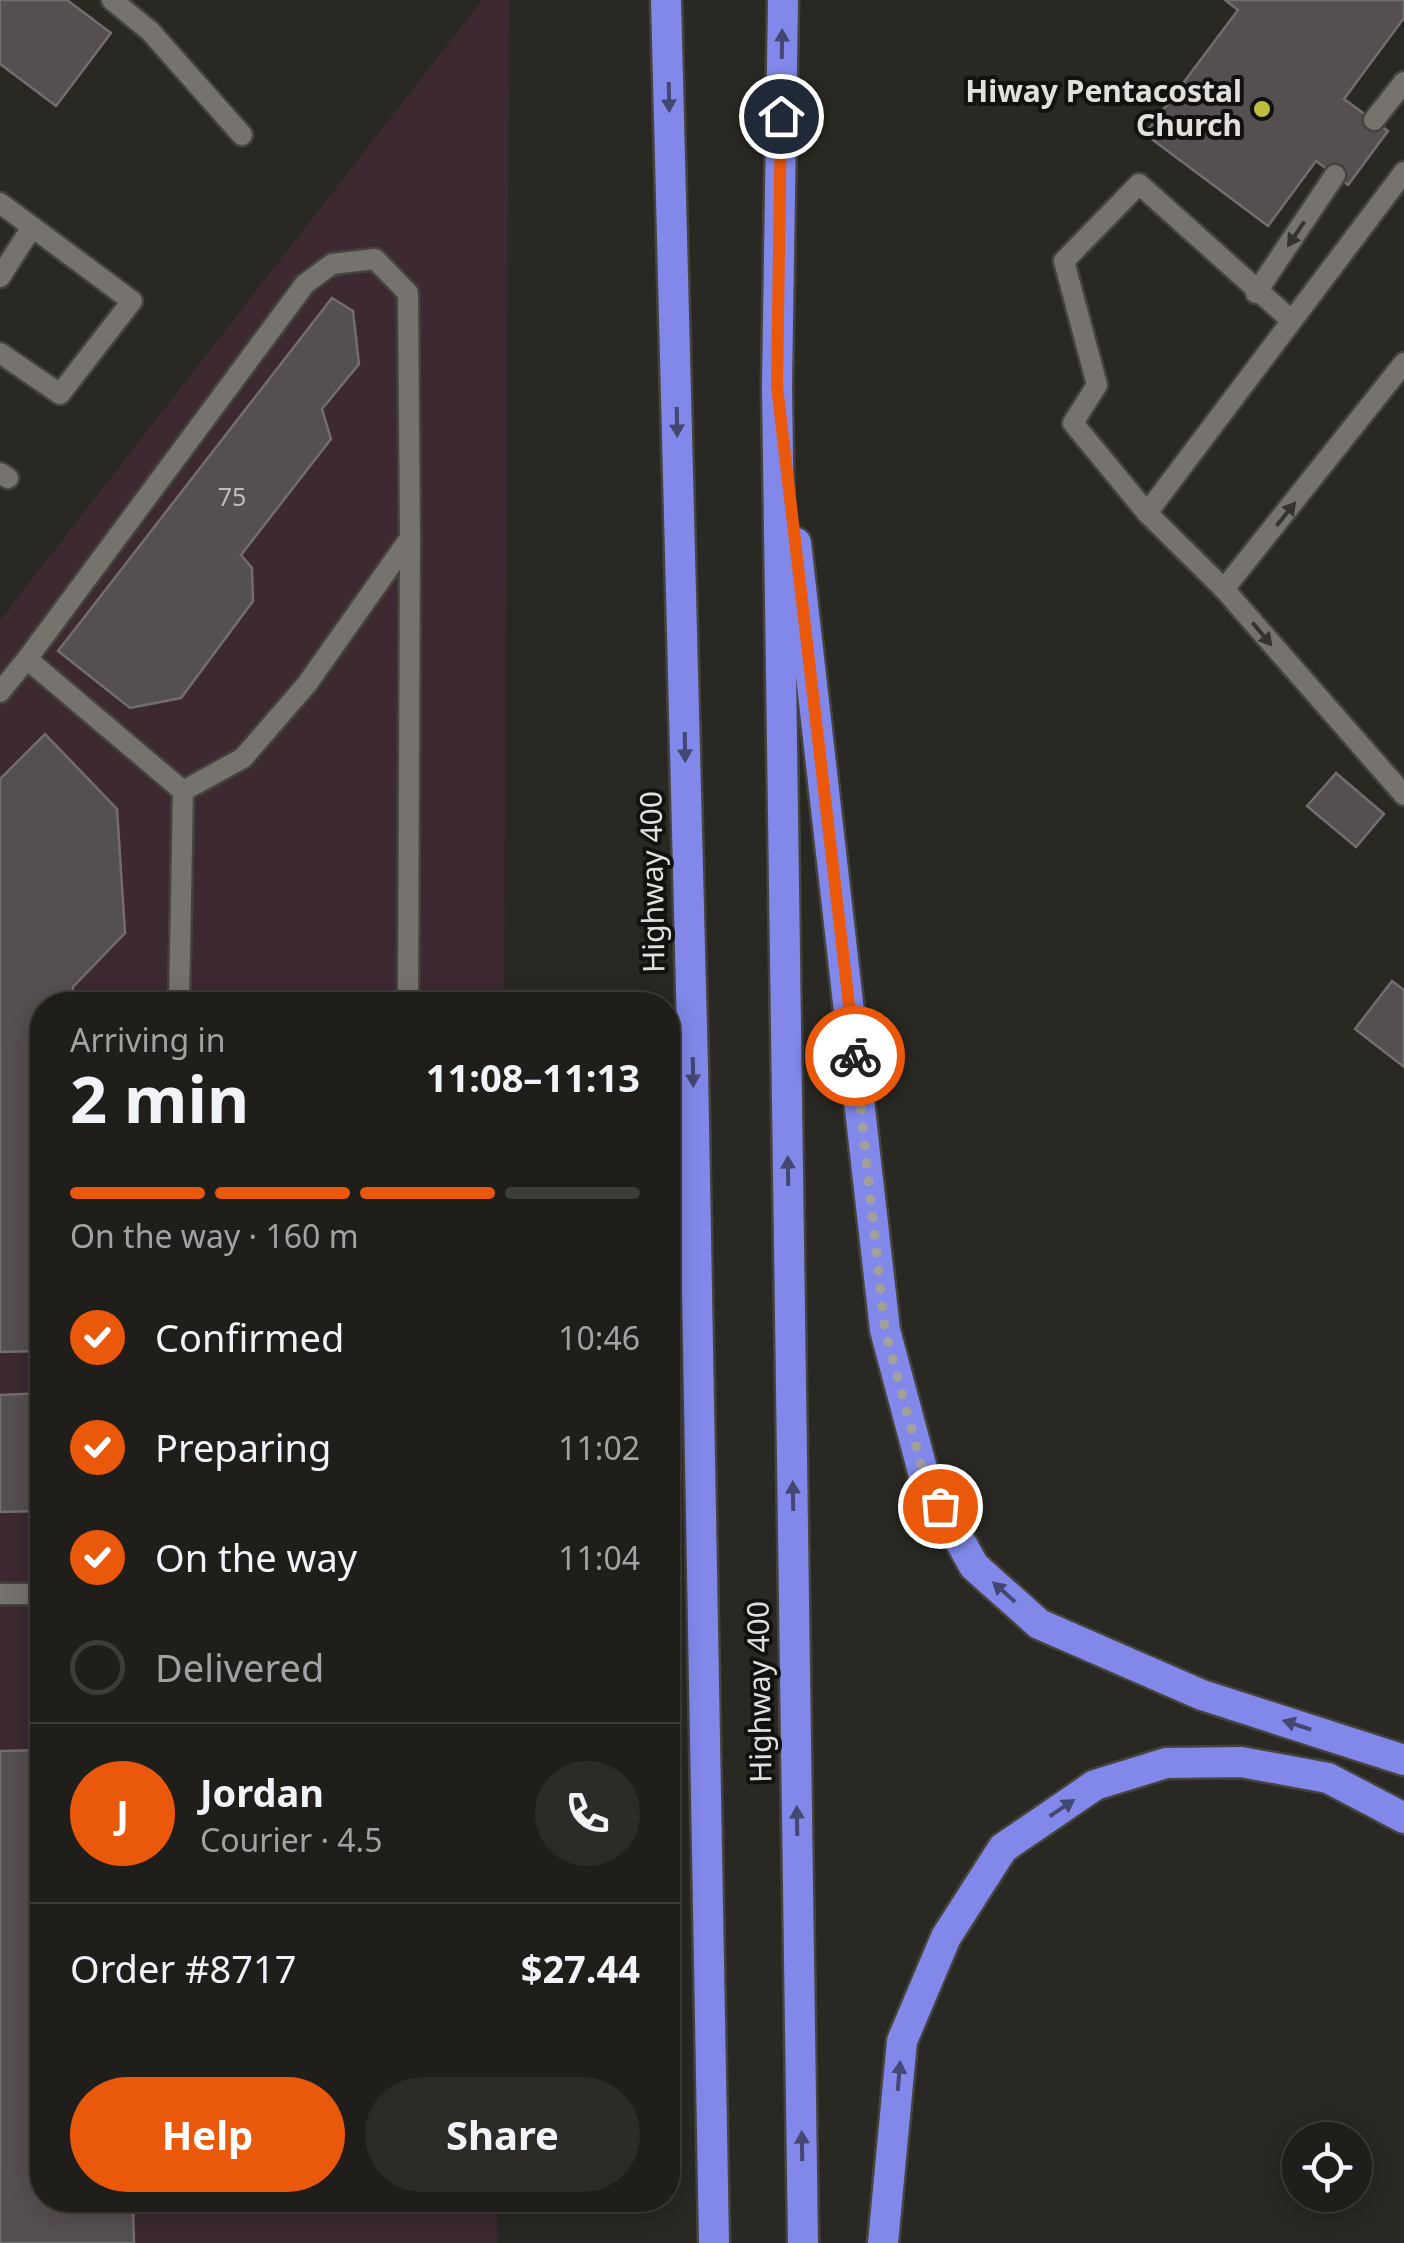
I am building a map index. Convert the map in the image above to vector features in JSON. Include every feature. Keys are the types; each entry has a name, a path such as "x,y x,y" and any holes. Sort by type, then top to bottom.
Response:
{"highway":[{"name":"Highway 400","path":"666,0 693,1068 714,2243"},
{"name":"Highway 400","path":"783,0 777,386 803,2243"},
{"path":"777,386 885,1330 924,1476 974,1566 1039,1624 1202,1694 1399,1761"},
{"path":"883,2243 902,2041 946,1937 1003,1848 1095,1786 1166,1763 1241,1762 1328,1778 1404,1818"}],"lane":[{"path":"112,0 150,30 242,134"},
{"path":"1374,120 1404,82"},
{"path":"1146,513 1404,172"},
{"path":"1256,293 1335,175"},
{"path":"1290,320 1138,184 1064,261 1097,385 1073,423 1146,513 1224,589 1404,795"},
{"path":"0,203 132,301 60,394 0,353"},
{"path":"0,277 32,227"},
{"path":"0,692 305,284 332,264 375,259 408,293 408,992"},
{"path":"1224,589 1404,363"},
{"path":"182,791 243,758 307,684 410,538"},
{"path":"27,659 182,791"},
{"path":"178,992 182,791"},
{"path":"0,1594 30,1594"}],"shaded area":[{"path":"482,0 509,0 504,992 30,992 30,2212 497,2212 497,2243 0,2243 0,620"}],"building":[{"path":"0,0 67,0 111,33 56,106 0,64"},
{"name":"Hiway Pentacostal Church","path":"1225,0 1404,0 1404,18 1344,99 1388,131 1348,185 1316,161 1268,226 1145,134 1238,10"},
{"path":"332,298 353,311 359,364 322,409 331,439 241,555 252,568 253,601 181,698 130,708 58,651"},
{"path":"45,734 117,809 125,933 73,987 73,992 30,992 30,1351 0,1352 0,779"},
{"path":"1336,773 1384,814 1356,847 1307,806"},
{"path":"1392,981 1404,990 1404,1067 1355,1029"},
{"path":"30,1394 30,1511 0,1512 0,1395"},
{"path":"30,1750 30,2212 133,2212 134,2243 0,2243 0,1751"}],"way so far":[{"path":"855,1056 885,1330 924,1476 940,1506"}],"place":[{"name":"Hiway Pentacostal Church","path":"1262,109"}],"route":[{"path":"781,116 777,386 855,1056"}]}
